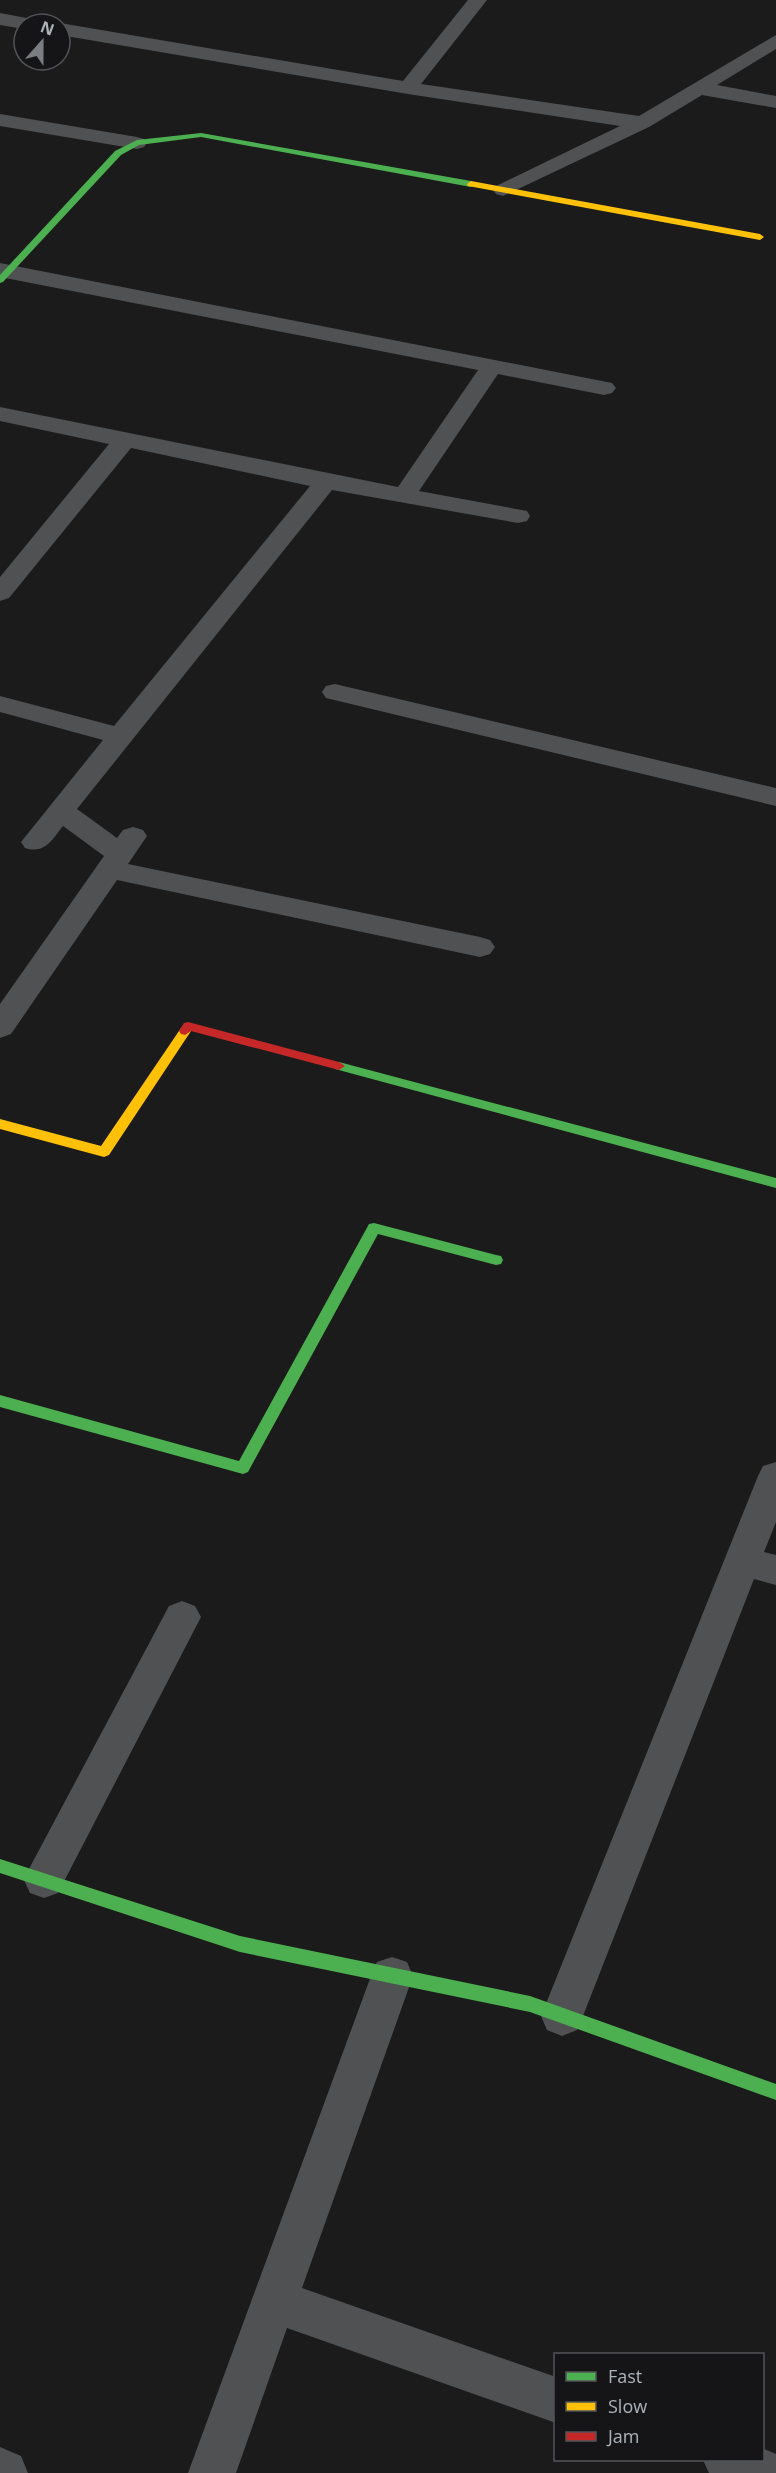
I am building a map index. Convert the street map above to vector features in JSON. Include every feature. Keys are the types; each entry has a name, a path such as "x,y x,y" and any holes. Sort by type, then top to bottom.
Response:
{"street":[{"path":"0,3 3,0"},
{"path":"408,88 478,0"},
{"path":"72,31 408,88 642,123"},
{"path":"503,190 642,123 776,41"},
{"path":"698,88 776,102"},
{"path":"0,120 137,143 201,135 760,237"},
{"path":"3,274 118,153 137,143"},
{"path":"3,274 604,388"},
{"path":"404,496 492,366"},
{"path":"0,414 326,482 518,516"},
{"path":"0,593 125,440"},
{"path":"35,842 326,482"},
{"path":"334,692 776,797"},
{"path":"0,704 121,736"},
{"path":"61,811 120,853 480,947"},
{"path":"0,1027 120,853"},
{"path":"0,1124 105,1152 188,1026 776,1183"},
{"path":"0,1401 243,1468 374,1228 496,1260"},
{"path":"562,2016 759,1566 776,1476"},
{"path":"44,1880 182,1617"},
{"path":"0,1866 240,1944 530,2004 776,2092"},
{"path":"212,2473 392,1976"},
{"path":"274,2301 554,2400"},
{"path":"730,2461 766,2473"}],"traffic: fast":[{"path":"0,280 118,153 137,143 201,135 471,184"},
{"path":"339,1066 776,1183"},
{"path":"0,1401 243,1468 374,1228 496,1260"},
{"path":"0,1866 240,1944 530,2004 776,2092"}],"traffic: slow":[{"path":"471,184 760,237"},
{"path":"0,1124 104,1152 185,1031"}],"traffic: jam":[{"path":"185,1031 188,1026 339,1066"}]}
